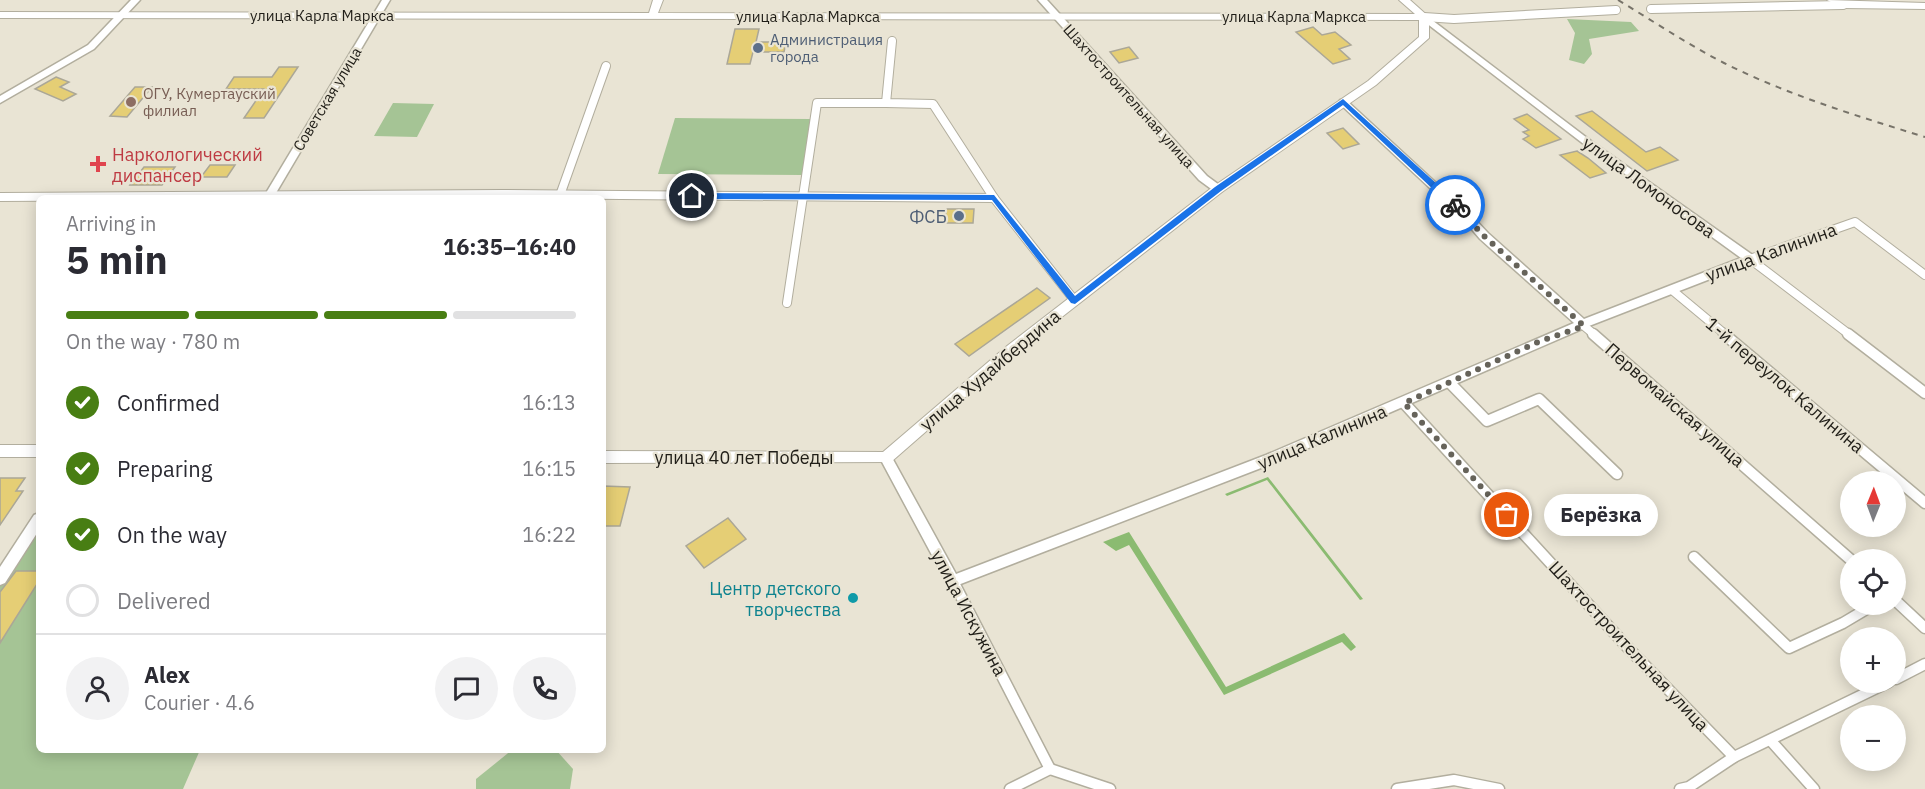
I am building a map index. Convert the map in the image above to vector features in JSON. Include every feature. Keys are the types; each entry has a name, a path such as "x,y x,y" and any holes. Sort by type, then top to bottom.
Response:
{"main road":[{"path":"653,15 658,0"},
{"name":"улица Ломоносова","path":"1404,0 1424,17"},
{"path":"1832,0 1843,5 1925,6"},
{"name":"улица Карла Маркса","path":"0,15 377,16 628,11 653,15 1424,17"},
{"name":"улица Худайбердина","path":"886,458 1012,349 1218,189 1372,83 1424,38 1424,17"},
{"path":"0,451 36,451"},
{"name":"улица 40 лет Победы","path":"606,457 886,458"}],"street":[{"path":"0,100 91,47 136,0"},
{"name":"Советская улица","path":"269,195 386,0"},
{"name":"Шахтостроительная улица","path":"1042,0 1203,178 1218,189"},
{"path":"1651,9 1843,5"},
{"name":"улица Карла Маркса","path":"1424,17 1454,19 1616,10"},
{"name":"улица Ломоносова","path":"1424,17 1595,148 1750,259 1925,393"},
{"path":"886,103 892,41"},
{"path":"561,195 606,66"},
{"name":"Первомайская улица","path":"1343,102 1467,217 1484,236 1840,550"},
{"path":"787,303 817,103 933,104 994,198 1075,301"},
{"path":"465,195 521,195"},
{"path":"0,197 36,197"},
{"path":"606,197 994,198"},
{"name":"улица Калинина","path":"953,581 1260,463 1450,383 1538,342 1584,326 1750,259 1855,222 1925,275"},
{"name":"1-й переулок Калинина","path":"1672,290 1925,503"},
{"path":"1450,383 1487,421 1539,399 1617,474"},
{"name":"Шахтостроительная улица","path":"1404,403 1630,650 1734,757"},
{"name":"улица Искужина","path":"886,458 953,581 1050,769"},
{"path":"0,579 36,524"},
{"path":"1694,557 1789,648 1856,615"},
{"path":"1906,610 1925,628"},
{"path":"1906,674 1925,664"},
{"path":"1680,789 1689,787 1734,757 1867,693"},
{"path":"1771,741 1814,789"},
{"path":"1010,789 1050,769 1110,789"},
{"path":"1397,789 1454,780 1499,789"}],"green space":[{"path":"1567,19 1631,22 1639,31 1589,39 1592,54 1584,64 1569,60 1575,33"},
{"path":"393,103 434,104 417,137 374,136"},
{"path":"675,118 811,119 802,175 658,174"},
{"path":"1268,477 1363,599 1360,600 1267,480 1227,496 1225,494"},
{"path":"36,530 36,753 199,753 183,789 0,789 0,586"},
{"path":"1129,532 1226,687 1344,633 1356,647 1351,651 1342,642 1224,695 1129,545 1116,551 1103,542"},
{"path":"508,753 559,753 573,769 570,789 476,789 476,779"}],"building":[{"path":"1313,27 1322,35 1335,32 1351,45 1339,49 1350,59 1333,64 1296,32"},
{"name":"Администрация города","path":"735,29 759,29 756,42 786,42 784,52 753,52 750,64 727,64"},
{"path":"1129,47 1138,58 1119,63 1110,52"},
{"path":"279,67 298,67 264,118 244,118 264,89 226,89 234,77 272,77"},
{"path":"56,77 69,82 60,87 76,94 63,101 35,89"},
{"name":"ОГУ, Кумертауский филиал","path":"135,87 152,87 127,117 110,116"},
{"path":"1592,111 1646,152 1660,147 1678,160 1647,171 1576,116"},
{"path":"1527,114 1561,139 1536,148 1523,139 1529,136 1523,132 1529,130 1514,119"},
{"path":"1343,128 1359,144 1343,149 1327,133"},
{"path":"1577,151 1606,173 1590,178 1560,155"},
{"path":"210,165 235,165 227,177 201,177"},
{"path":"144,167 175,167 162,185 130,185"},
{"name":"ФСБ","path":"946,209 974,209 973,223 945,223"},
{"path":"1037,288 1050,298 969,356 955,344"},
{"path":"0,478 25,478 16,491 23,491 0,525"},
{"path":"606,486 630,487 620,526 606,526"},
{"path":"728,518 746,539 704,568 686,546"},
{"path":"16,571 36,571 36,586 0,643 0,592"}],"railway":[{"path":"1618,0 1697,48 1748,75 1823,104 1925,137"}],"way so far":[{"path":"1455,205 1484,236 1584,326 1538,342 1404,403 1507,515"}],"place":[{"name":"Администрация города","path":"758,48"},
{"name":"ОГУ, Кумертауский филиал","path":"131,102"},
{"name":"Наркологический диспансер","path":"98,164"},
{"name":"ФСБ","path":"959,216"},
{"name":"Берёзка","path":"1507,515"},
{"name":"Центр детского творчества","path":"853,598"}],"route":[{"path":"692,196 994,198 1075,301 1218,189 1343,102 1455,205"}]}
